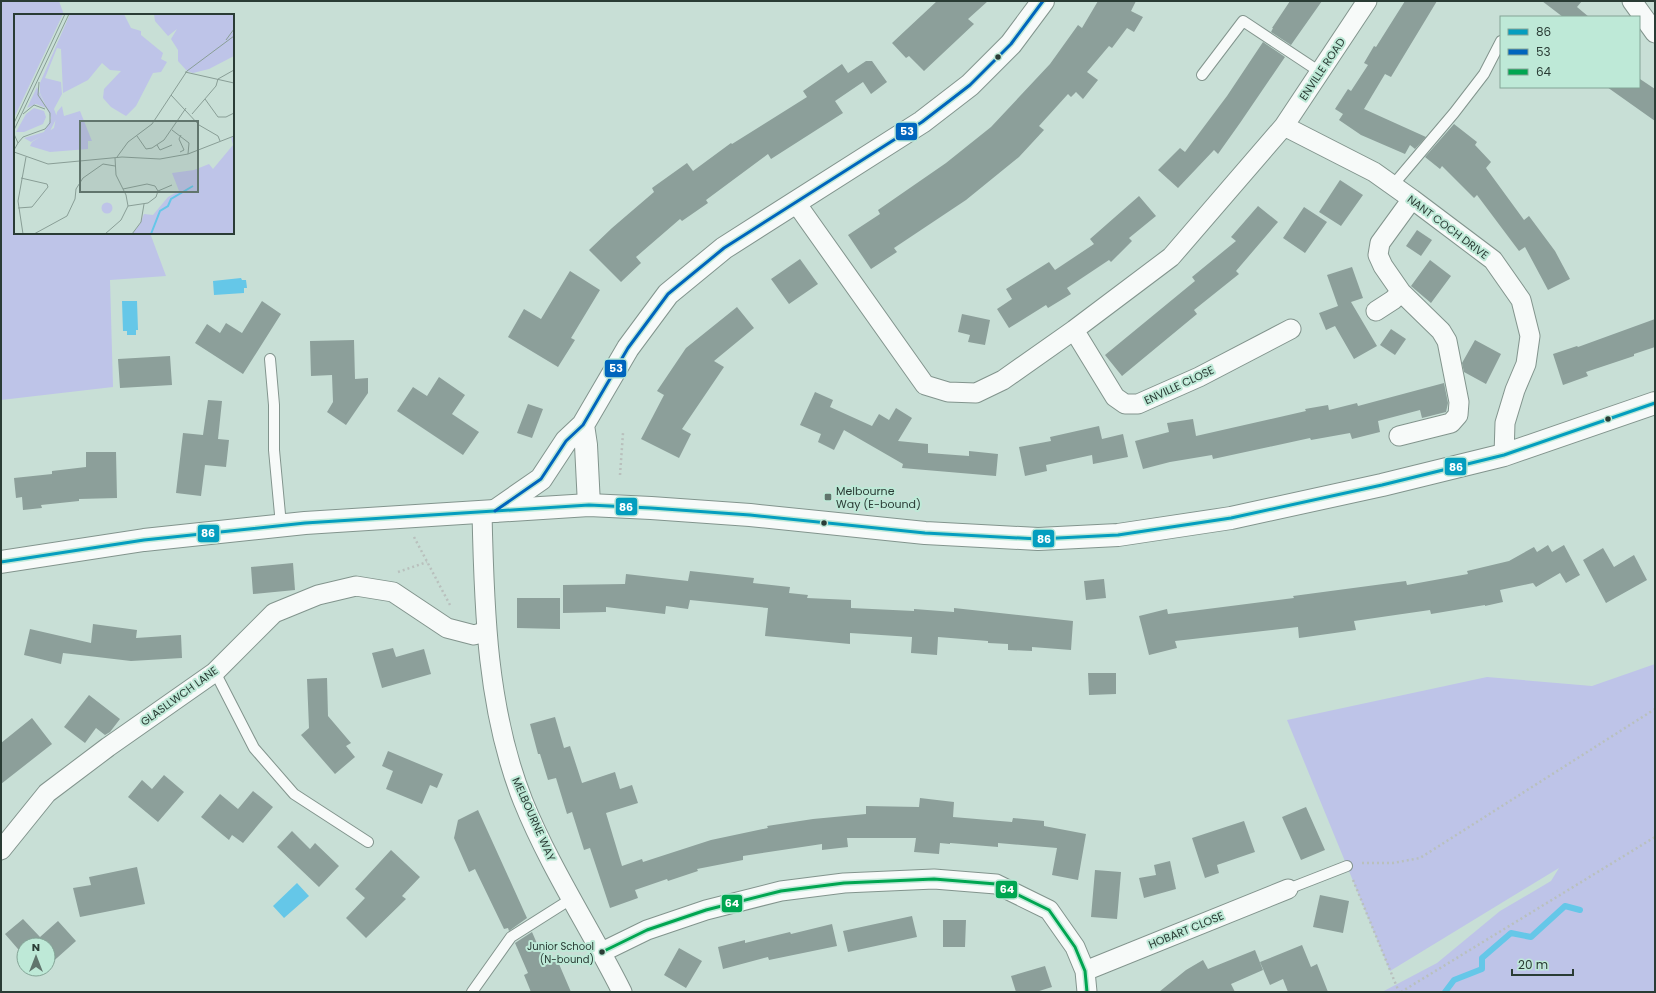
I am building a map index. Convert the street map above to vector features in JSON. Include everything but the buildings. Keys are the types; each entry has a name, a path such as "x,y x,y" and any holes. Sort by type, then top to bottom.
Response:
{"main road":[{"path":"489,512 541,479 566,441 583,425 628,348 668,294 724,248 922,122 970,84 1011,44 1043,1"},
{"path":"1,562 144,540 281,526 489,512 526,508 589,505 750,515 925,533 1038,539 1118,535 1231,518 1382,486 1504,455 1655,402"},
{"path":"583,425 586,445 589,505"}],"street":[{"name":"ENVILLE ROAD","path":"796,203 925,384 948,392 976,393 1003,380 1074,330 1171,257 1284,126 1367,1"},
{"path":"1632,1 1655,32"},
{"name":"NANT COCH DRIVE","path":"1284,126 1374,172 1393,185 1493,260 1521,300 1530,336 1526,364 1515,390 1505,423 1504,455"},
{"path":"1399,436 1451,423 1458,415 1459,402 1447,341 1442,331 1401,292 1383,266 1378,255 1380,243 1412,199"},
{"path":"1376,311 1393,300 1401,292"},
{"name":"ENVILLE CLOSE","path":"1074,330 1115,397 1125,404 1138,404 1199,377 1291,329"},
{"name":"MELBOURNE WAY","path":"489,512 483,564 487,630 498,717 508,759 524,802 571,899 602,952 622,992"},
{"name":"GLASLLWCH LANE","path":"1,850 47,793 108,747 215,672 274,613 318,595 356,586 393,592 447,628 474,635 487,630"},
{"path":"602,952 646,930 698,912 781,890 844,883 934,878 996,884 1049,910 1075,947 1085,971 1087,992"},
{"name":"HOBART CLOSE","path":"1085,971 1288,890"}],"lane":[{"path":"1202,75 1243,20 1320,72"},
{"path":"1393,185 1454,113 1484,74 1500,43"},
{"path":"270,358 274,405 274,450 281,526"},
{"path":"215,672 254,748 294,794 368,842"},
{"path":"1288,890 1347,866"},
{"path":"472,992 511,937 571,899"}],"path":[{"path":"620,474 623,433"},
{"path":"404,517 464,632"},
{"path":"1655,709 1420,858 1393,863 1355,862 1347,866 1400,992 1655,837"}],"shaded area":[{"path":"1,1 59,1 64,14 14,14 14,234 150,234 166,276 110,280 113,387 1,400"},
{"path":"241,278 242,280 246,280 247,288 244,288 244,293 214,295 213,281"},
{"path":"122,301 137,301 138,330 136,330 136,335 127,335 127,331 123,331"},
{"path":"1655,664 1655,992 1382,992 1437,963 1500,911 1551,881 1559,868 1390,971 1287,720 1487,677 1592,686"},
{"path":"297,883 309,896 284,918 273,906"}],"waterway":[{"path":"1445,992 1454,980 1482,969 1482,958 1511,933 1531,937 1565,906 1580,910"}],"transit line":[{"name":"53","path":"495,511 541,479 566,441 583,425 628,348 668,294 724,248 922,122 970,85 1011,44 1043,1"},
{"name":"86","path":"1,562 144,540 305,523 589,505 750,515 925,533 1038,539 1118,535 1231,518 1382,485 1504,455 1655,403"},
{"name":"64","path":"602,952 647,930 706,910 781,891 844,883 934,879 996,884 1049,910 1075,947 1085,971 1087,992"}],"place":[{"name":"Melbourne Way (E-bound)","path":"828,497"},
{"name":"Junior School (N-bound)","path":"602,952"}]}
